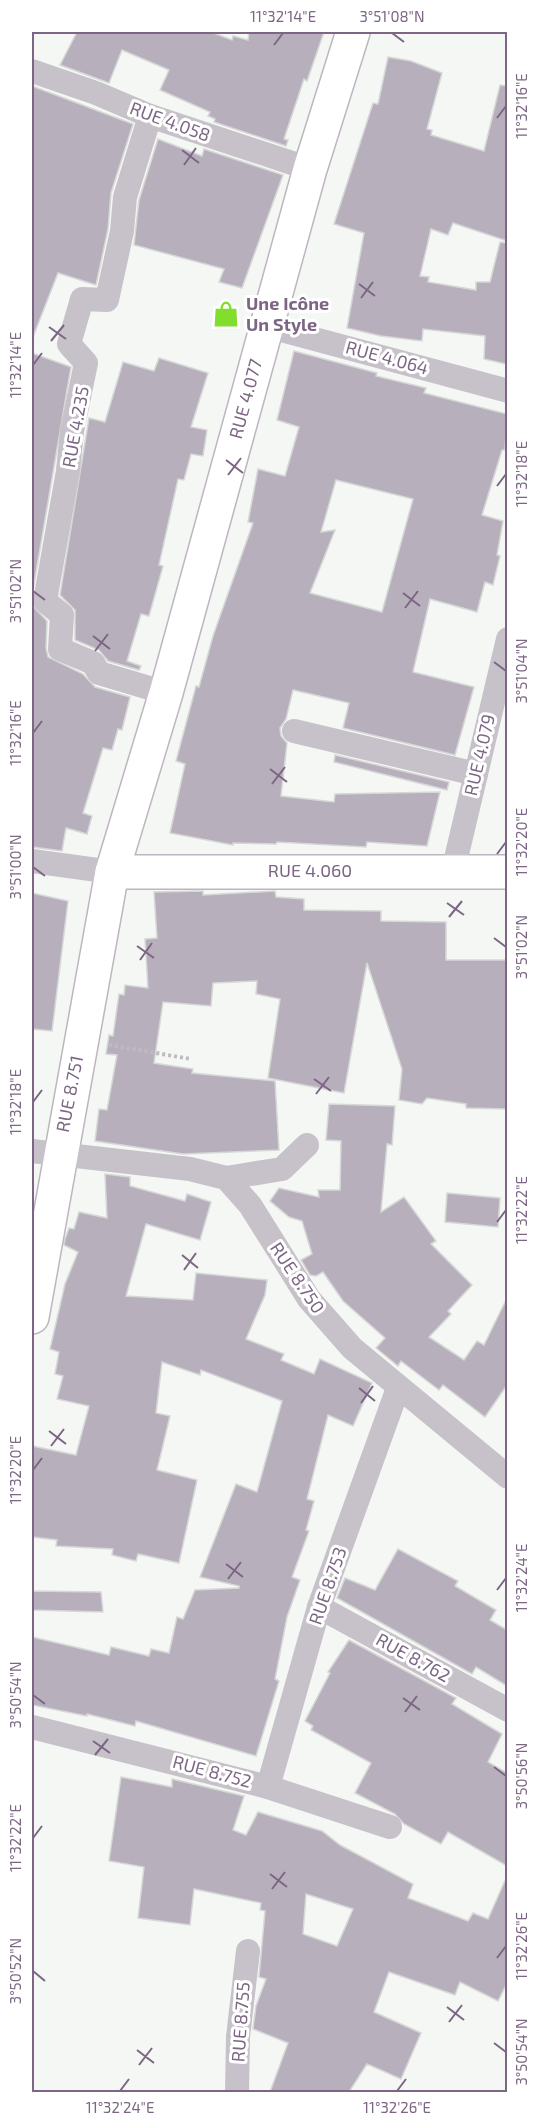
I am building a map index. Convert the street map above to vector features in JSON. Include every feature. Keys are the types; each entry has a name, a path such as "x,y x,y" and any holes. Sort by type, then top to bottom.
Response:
{"main road":[{"name":"RUE 4.077","path":"112,872 166,693 310,169 353,32"},
{"name":"RUE 4.060","path":"112,872 507,872"},
{"name":"RUE 8.751","path":"32,1317 45,1152 81,1039 112,872"}],"street":[{"name":"RUE 4.058","path":"32,72 96,93 150,116 310,169"},
{"name":"RUE 4.235","path":"150,116 125,197 122,231 107,300 82,299 69,344 86,363 72,431 68,471 45,601 62,615 60,649 93,663 99,673 166,693"},
{"name":"RUE 4.064","path":"266,326 507,391"},
{"name":"RUE 4.079","path":"453,871 507,639"},
{"path":"294,731 476,774"},
{"path":"32,861 112,872"},
{"path":"45,1152 190,1169 226,1178 282,1169 307,1145"},
{"name":"RUE 8.750","path":"226,1178 250,1205 297,1283 322,1316 352,1348 507,1477"},
{"name":"RUE 8.753","path":"268,1787 319,1607 398,1388"},
{"name":"RUE 8.762","path":"319,1607 507,1710"},
{"name":"RUE 8.752","path":"32,1727 268,1787 390,1827"},
{"name":"RUE 8.755","path":"237,2092 238,2037 248,1951"}],"path":[{"path":"81,1039 191,1059"}],"building":[{"path":"77,32 211,32 232,40 233,36 248,40 249,32 324,32 307,81 304,79 284,139 288,140 286,146 214,122 215,119 208,116 210,112 160,90 169,70 122,50 109,83 60,65"},
{"path":"388,57 411,61 442,73 427,129 432,130 431,135 484,151 500,85 507,86 507,241 453,223 448,235 431,229 420,276 429,277 428,282 476,290 476,282 490,282 500,242 507,243 506,364 484,359 485,336 423,329 422,341 381,336 347,328 364,233 334,224 373,103 378,104"},
{"path":"32,86 133,124 111,193 108,229 96,285 58,273 33,337"},
{"path":"158,139 202,156 204,149 283,175 242,288 219,282 224,269 134,245 139,200"},
{"path":"294,351 377,373 376,376 426,388 424,393 507,414 505,450 502,450 482,515 503,521 497,555 500,556 493,585 485,582 477,612 430,599 413,672 474,687 455,755 343,728 349,703 293,690 286,719 280,728 281,736 287,743 281,796 334,802 335,794 440,792 427,846 367,842 366,847 277,842 276,844 233,843 233,845 170,833 185,764 176,761 196,686 199,687 213,636 253,523 248,522 258,469 285,476 299,427 277,420","holes":["336,480 413,499 382,612 310,593 335,530 321,532"]},
{"path":"32,353 71,367 32,596"},
{"path":"159,358 208,373 191,427 207,430 203,456 191,454 184,480 178,479 159,565 163,566 149,616 141,614 127,661 141,666 139,670 108,661 99,650 75,640 75,610 60,595 89,418 105,422 123,362 154,371"},
{"path":"32,605 47,621 48,657 83,674 95,687 130,697 122,730 118,729 112,750 103,748 83,813 92,816 87,834 66,828 62,851 32,847"},
{"path":"335,755 449,782 447,790 334,762"},
{"path":"203,891 203,895 275,891 276,897 304,899 304,910 381,911 381,921 446,922 446,960 507,960 507,1109 466,1108 466,1104 427,1098 422,1104 399,1100 402,1069 367,963 344,1093 268,1078 280,999 256,994 257,981 213,983 211,1006 163,1002 154,1063 193,1069 192,1073 275,1081 279,1150 183,1154 95,1141 99,1109 107,1110 117,1055 106,1054 109,1035 113,1036 119,994 124,995 125,985 148,988 145,939 157,938 154,892"},
{"path":"32,893 68,901 52,1031 32,1029"},
{"path":"329,1104 395,1106 392,1145 387,1144 381,1212 404,1197 436,1241 431,1244 472,1285 448,1311 451,1314 429,1337 464,1360 477,1341 484,1345 507,1298 507,1385 485,1417 443,1385 439,1390 401,1361 398,1366 376,1348 385,1338 343,1301 323,1272 316,1276 310,1275 301,1260 312,1254 302,1221 289,1217 270,1201 279,1188 319,1197 318,1190 340,1190 341,1141 326,1140"},
{"path":"105,1174 130,1177 130,1186 185,1201 187,1194 211,1202 200,1240 146,1224 126,1296 193,1300 196,1273 267,1280 265,1295 246,1339 284,1354 281,1360 314,1374 320,1359 372,1383 353,1426 328,1415 307,1499 314,1501 306,1530 309,1531 292,1577 300,1580 287,1617 275,1679 279,1681 256,1756 136,1721 135,1726 87,1714 87,1716 32,1705 32,1637 109,1655 111,1647 149,1656 151,1649 169,1653 177,1617 183,1619 195,1590 239,1588 239,1586 200,1577 236,1484 257,1492 282,1401 201,1370 200,1375 162,1362 156,1413 170,1416 157,1470 197,1480 179,1563 138,1554 136,1561 112,1555 113,1549 56,1546 57,1540 32,1537 32,1446 76,1455 89,1406 57,1399 63,1376 55,1374 59,1352 50,1349 65,1284 78,1252 64,1245 65,1239 69,1228 74,1229 79,1212 107,1218"},
{"path":"447,1193 500,1198 498,1227 445,1222"},
{"path":"398,1549 458,1581 455,1586 496,1610 490,1620 507,1630 507,1686 476,1667 472,1674 337,1598 345,1578 375,1590"},
{"path":"32,1591 101,1592 103,1612 32,1610"},
{"path":"349,1640 456,1698 452,1704 502,1734 488,1762 507,1773 507,1866 448,1832 441,1844 404,1824 395,1814 355,1793 371,1763 311,1730 313,1726 305,1721 330,1673 328,1672"},
{"path":"121,1777 172,1787 172,1779 244,1796 233,1830 246,1835 258,1812 322,1831 340,1845 413,1884 408,1898 468,1921 473,1913 488,1919 507,1876 507,1983 498,2001 460,1982 455,1995 389,1972 374,2012 421,2033 401,2079 367,2064 349,2092 270,2092 288,2043 253,2029 256,2006 266,1979 259,1977 265,1911 260,1910 261,1903 194,1889 190,1925 138,1918 144,1867 109,1861","holes":["306,1894 353,1909 337,1946 303,1934"]}],"place":[{"name":"Une Icône Un Style","path":"226,314"}]}
